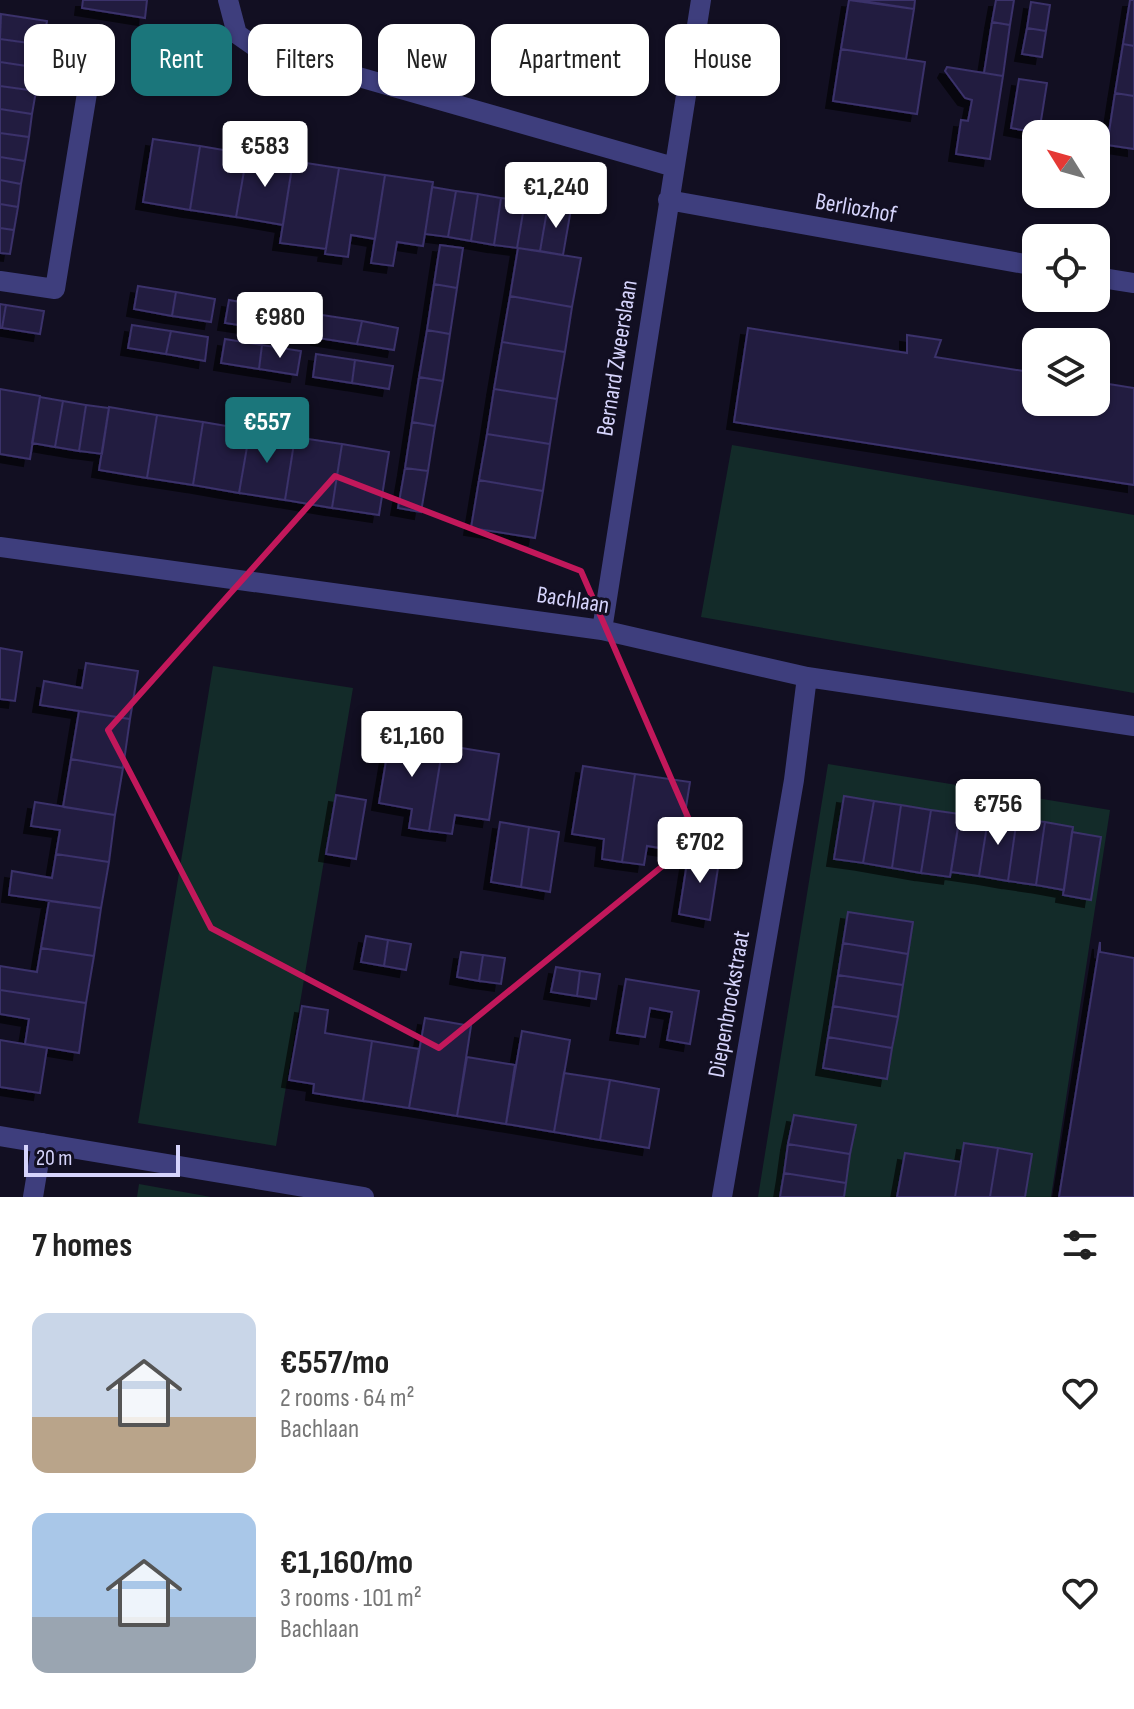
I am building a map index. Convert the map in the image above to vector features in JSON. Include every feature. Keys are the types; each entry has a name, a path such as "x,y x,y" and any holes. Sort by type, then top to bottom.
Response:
{"street":[{"path":"228,0 237,34 257,48 674,167"},
{"name":"Bernard Zweerslaan","path":"602,630 701,0"},
{"path":"0,281 55,289 87,96"},
{"name":"Berliozhof","path":"668,200 1022,263"},
{"path":"1110,279 1134,283"},
{"name":"Bachlaan","path":"0,547 602,630 807,677 1134,726"},
{"name":"Diepenbrockstraat","path":"722,1197 794,780 807,677"},
{"path":"0,1136 364,1197"},
{"path":"33,1197 42,1143"}],"highlighted area":[{"path":"335,476 581,571 697,838 439,1048 211,928 108,730"}],"green space":[{"path":"732,445 1134,515 1134,693 701,617"},
{"path":"213,666 353,688 276,1146 138,1123"},
{"path":"828,764 1110,810 1051,1197 758,1197"},
{"path":"139,1184 211,1197 137,1197"}],"building":[{"path":"83,0 147,0 145,18 82,8"},
{"path":"849,0 914,9 906,59 841,49"},
{"path":"857,0 915,0 914,9"},
{"path":"996,0 1014,0 1010,25 992,22"},
{"path":"1130,0 1134,0 1134,46 1123,44"},
{"path":"1031,2 1050,5 1046,31 1027,28"},
{"path":"1,14 47,21 46,24 24,24 24,42 0,39"},
{"path":"992,22 1010,25 1003,76 984,73"},
{"path":"1027,28 1046,31 1042,57 1022,54"},
{"path":"0,39 24,42 24,66 0,62"},
{"path":"1123,44 1134,46 1134,96 1115,93"},
{"path":"841,49 925,62 917,114 833,101"},
{"path":"0,62 24,66 24,89 0,86"},
{"path":"947,67 1003,76 990,159 956,154 961,120 968,121 972,100 965,98 945,71"},
{"path":"1019,79 1047,83 1041,120 1022,120 1022,130 1011,128"},
{"path":"0,86 24,89 24,96 35,96 32,114 0,109"},
{"path":"1115,93 1134,96 1134,149 1110,145"},
{"path":"0,109 32,114 29,137 0,133"},
{"path":"0,133 29,137 25,161 0,157"},
{"path":"153,139 200,146 190,210 143,202"},
{"path":"200,146 247,154 236,217 190,210"},
{"path":"247,154 293,161 283,225 236,217"},
{"path":"0,157 25,161 21,184 0,180"},
{"path":"293,161 339,168 326,249 280,243"},
{"path":"339,168 385,175 375,239 351,235 348,257 325,254"},
{"path":"385,175 433,182 423,246 397,242 393,266 371,263"},
{"path":"0,180 21,184 18,207 0,204"},
{"path":"432,187 456,191 448,237 425,234"},
{"path":"456,191 478,194 471,241 448,237"},
{"path":"478,194 501,198 494,245 471,241"},
{"path":"501,198 525,201 517,248 494,245"},
{"path":"525,201 548,205 540,251 517,248"},
{"path":"0,204 18,207 14,230 0,228"},
{"path":"548,205 571,209 563,255 540,251"},
{"path":"0,228 14,230 10,254 0,253"},
{"path":"440,245 463,248 457,288 434,284"},
{"path":"518,248 581,258 572,307 510,296"},
{"path":"434,284 457,288 450,334 427,330"},
{"path":"138,286 176,292 172,316 134,309"},
{"path":"176,292 215,299 211,322 172,316"},
{"path":"510,296 572,307 565,352 502,342"},
{"path":"229,300 269,307 265,329 225,323"},
{"path":"0,304 6,305 2,328 0,328"},
{"path":"6,305 44,311 40,334 2,328"},
{"path":"269,307 307,313 303,335 265,329"},
{"path":"322,315 362,321 357,344 318,338"},
{"path":"362,321 398,328 394,350 357,344"},
{"path":"132,325 171,331 166,354 128,348"},
{"path":"748,328 907,353 907,335 941,340 935,357 1022,371 1022,416 1110,416 1110,384 1134,388 1134,485 734,422"},
{"path":"427,330 450,334 443,381 419,377"},
{"path":"171,331 208,337 205,361 166,354"},
{"path":"225,339 262,345 259,369 221,363"},
{"path":"502,342 565,352 557,399 494,389"},
{"path":"262,345 301,351 297,375 259,369"},
{"path":"316,354 355,360 352,383 313,377"},
{"path":"355,360 393,366 389,389 352,383"},
{"path":"419,377 443,381 435,426 412,422"},
{"path":"0,389 40,396 30,459 0,454"},
{"path":"494,389 557,399 550,444 487,434"},
{"path":"40,397 63,401 55,447 32,443"},
{"path":"63,401 86,405 79,451 55,447"},
{"path":"86,405 109,408 102,454 79,451"},
{"path":"109,407 157,415 147,478 99,470"},
{"path":"157,415 203,422 193,485 147,478"},
{"path":"203,422 250,430 239,493 193,485"},
{"path":"412,422 435,426 428,471 405,468"},
{"path":"250,430 295,437 285,500 239,493"},
{"path":"487,434 550,444 543,491 479,480"},
{"path":"295,437 342,444 332,508 285,500"},
{"path":"342,444 389,452 379,515 332,508"},
{"path":"405,468 428,471 421,512 398,508"},
{"path":"479,480 543,491 535,538 471,528"},
{"path":"0,648 22,652 15,701 0,699"},
{"path":"86,663 138,671 130,719 40,705 44,681 82,688"},
{"path":"79,711 130,719 123,768 71,759"},
{"path":"390,737 443,745 429,831 409,828 412,809 379,803"},
{"path":"443,745 499,754 489,820 455,815 452,834 429,831"},
{"path":"71,759 123,768 115,815 63,807"},
{"path":"583,766 635,774 622,862 602,859 604,839 572,834"},
{"path":"635,774 690,782 679,851 647,846 644,865 622,862"},
{"path":"336,795 366,800 356,859 326,854"},
{"path":"844,796 874,801 863,863 834,859"},
{"path":"874,801 901,805 892,868 863,863"},
{"path":"35,802 115,815 109,862 56,854 60,830 31,826"},
{"path":"901,805 931,810 921,873 892,868"},
{"path":"961,809 989,813 979,876 951,872"},
{"path":"931,810 960,814 950,877 921,873"},
{"path":"989,813 1017,818 1008,881 979,876"},
{"path":"1017,818 1045,822 1036,885 1008,881"},
{"path":"500,822 529,827 521,887 491,882"},
{"path":"1045,822 1073,827 1064,890 1036,885"},
{"path":"529,827 559,832 550,892 521,887"},
{"path":"1072,832 1101,837 1091,900 1063,895"},
{"path":"689,850 720,855 710,920 679,914"},
{"path":"56,854 109,862 101,908 9,895 12,871 52,878"},
{"path":"49,901 101,908 94,956 41,948"},
{"path":"848,912 913,922 908,954 843,943"},
{"path":"366,936 388,940 384,966 361,962"},
{"path":"388,940 411,944 406,970 384,966"},
{"path":"1100,942 1100,952 1134,958 1134,1197 1059,1197"},
{"path":"843,943 908,954 903,985 838,975"},
{"path":"41,948 94,956 86,1003 0,990 0,966 37,972"},
{"path":"461,952 483,955 479,981 457,977"},
{"path":"483,955 505,958 501,984 479,981"},
{"path":"556,967 580,971 577,996 551,992"},
{"path":"580,971 600,974 596,999 577,996"},
{"path":"838,975 903,985 898,1017 833,1006"},
{"path":"626,979 699,991 690,1044 667,1040 672,1012 650,1008 645,1037 617,1033"},
{"path":"0,990 86,1003 79,1053 25,1044 29,1019 0,1014"},
{"path":"302,1006 328,1010 325,1033 372,1041 363,1101 313,1093 314,1084 289,1080"},
{"path":"833,1006 898,1017 892,1048 828,1037"},
{"path":"425,1018 471,1026 457,1116 409,1108"},
{"path":"522,1031 570,1040 554,1132 506,1124"},
{"path":"828,1037 892,1048 887,1079 823,1068"},
{"path":"0,1040 47,1048 40,1093 0,1087"},
{"path":"372,1041 419,1049 409,1108 363,1101"},
{"path":"467,1057 515,1065 506,1124 457,1116"},
{"path":"564,1073 610,1080 600,1140 554,1132"},
{"path":"610,1080 659,1089 649,1148 600,1140"},
{"path":"794,1115 856,1125 850,1154 788,1144"},
{"path":"964,1143 998,1148 990,1197 955,1197"},
{"path":"788,1144 850,1154 846,1183 784,1173"},
{"path":"998,1148 1032,1154 1025,1197 990,1197"},
{"path":"905,1153 961,1162 955,1197 897,1197"},
{"path":"784,1173 846,1183 844,1197 780,1197"}]}
